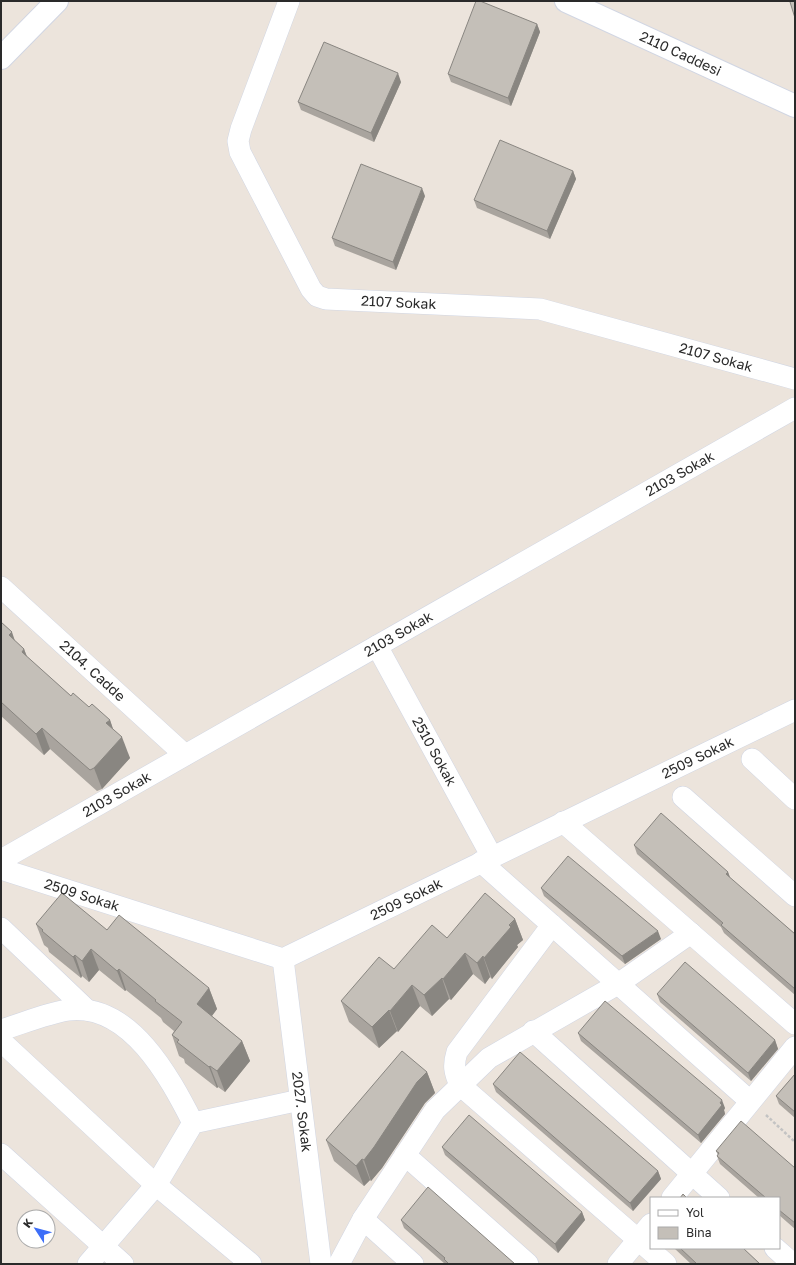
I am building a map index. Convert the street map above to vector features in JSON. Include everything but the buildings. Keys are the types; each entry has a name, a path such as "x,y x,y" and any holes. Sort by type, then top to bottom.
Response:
{"street":[{"path":"1,58 57,1"},
{"name":"2107 Sokak","path":"289,1 241,129 238,141 240,152 311,289 317,296 326,299 540,309 795,379"},
{"name":"2110 Caddesi","path":"566,1 795,106"},
{"name":"2103 Sokak","path":"1,860 795,408"},
{"name":"2104. Cadde","path":"1,587 185,755"},
{"name":"2510 Sokak","path":"377,646 486,860 552,925 750,1101"},
{"name":"2509 Sokak","path":"1,869 283,959 795,710"},
{"path":"752,759 795,799"},
{"path":"682,797 795,896"},
{"path":"563,822 795,1024"},
{"path":"552,925 457,1052 453,1064 454,1073 460,1085 666,1264"},
{"path":"1,928 87,1010"},
{"path":"339,1264 363,1219 405,1154 435,1110 460,1085 489,1058 533,1031 618,984 691,933"},
{"name":"2027. Sokak","path":"283,959 321,1264"},
{"path":"1,1030 68,1010 87,1010 115,1020 142,1042 160,1064 193,1123"},
{"path":"533,1031 718,1197"},
{"path":"1,1041 156,1185 251,1264"},
{"path":"673,1197 795,1047"},
{"path":"88,1264 156,1185 193,1123 300,1100"},
{"path":"1,1154 124,1264"},
{"path":"405,1154 528,1264"},
{"path":"363,1219 413,1264"},
{"path":"618,1264 650,1225"},
{"path":"776,1249 793,1264"}],"path":[{"path":"750,1101 795,1142"}]}
